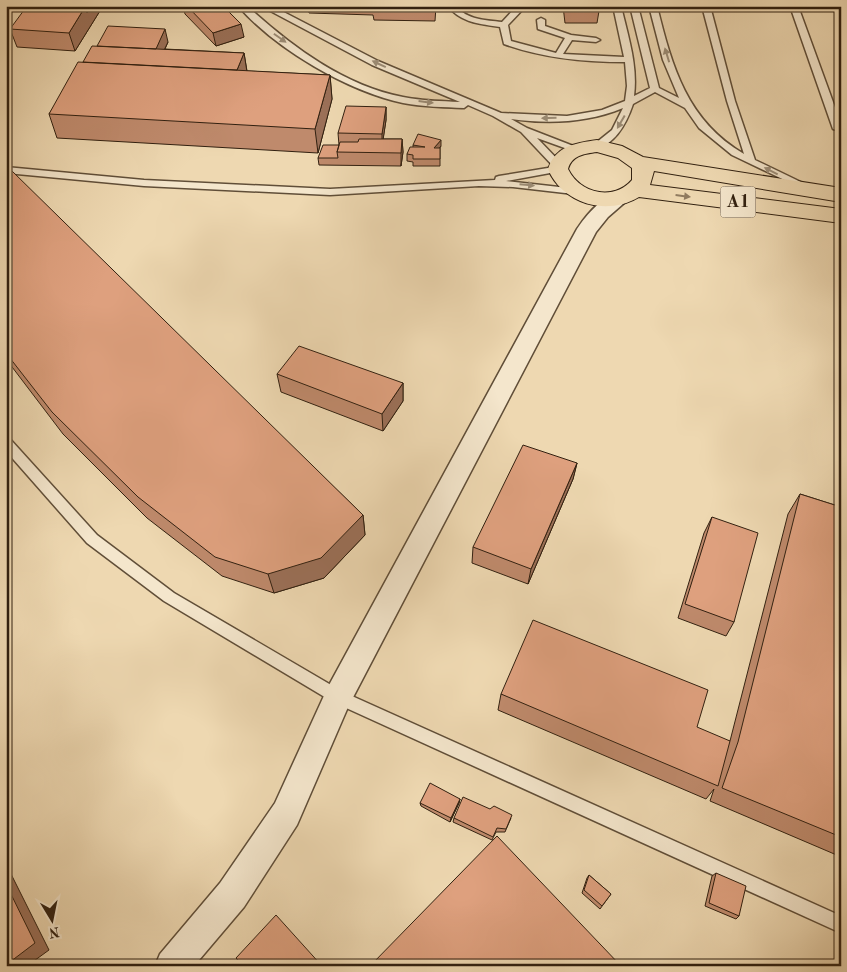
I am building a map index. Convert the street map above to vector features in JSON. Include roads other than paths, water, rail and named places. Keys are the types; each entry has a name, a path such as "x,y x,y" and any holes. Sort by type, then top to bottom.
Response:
{"highway":[{"path":"597,146 613,148 628,153 638,162 643,172 642,181 628,193 599,198 576,192 565,184 558,167 564,156 576,149 597,146"},
{"name":"A1","path":"638,162 841,195"},
{"name":"A1","path":"628,193 841,216"}],"street":[{"path":"576,192 584,205 587,229"},
{"path":"172,966 232,895 286,814 338,697 587,229 601,212 628,193"}],"lane":[{"path":"242,6 262,26 301,53 345,79 370,90 402,100 471,105"},
{"path":"264,6 375,63 496,114 524,130 576,149"},
{"path":"452,6 456,14 469,19 504,26"},
{"path":"504,26 522,6"},
{"path":"597,146 615,132 630,101 628,60 617,6"},
{"path":"634,6 655,89 690,107"},
{"path":"653,6 674,79 690,107 716,139 751,160 815,191"},
{"path":"706,6 731,101 751,160"},
{"path":"794,6 838,129"},
{"path":"541,20 541,27 570,37 596,40"},
{"path":"504,26 507,42 520,48 598,60 628,60"},
{"path":"559,54 570,37"},
{"path":"496,114 528,119 585,116 605,112 655,89"},
{"path":"524,130 558,167"},
{"path":"479,183 558,167"},
{"path":"6,170 144,183 330,192 405,189 479,183 513,184 576,192"},
{"path":"6,442 92,539 170,597 338,697 841,925"}]}
